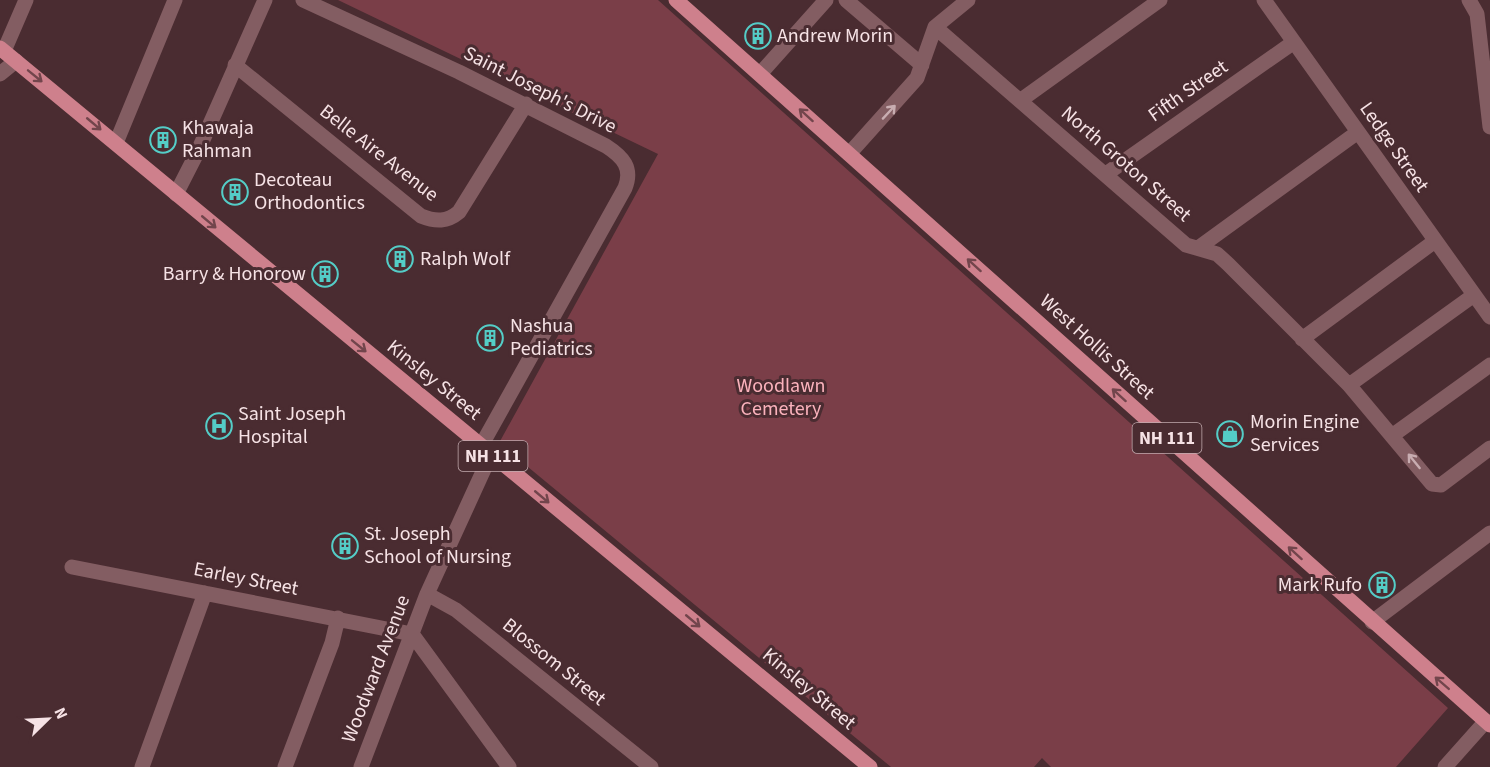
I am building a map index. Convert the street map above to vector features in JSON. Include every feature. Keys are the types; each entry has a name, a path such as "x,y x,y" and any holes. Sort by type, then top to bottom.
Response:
{"main road":[{"name":"West Hollis Street","path":"676,0 1488,723"},
{"name":"Kinsley Street","path":"7,53 870,767"}],"street":[{"path":"0,74 26,0"},
{"path":"116,143 175,0"},
{"path":"176,194 195,158 265,0"},
{"name":"Saint Joseph's Drive","path":"303,0 526,104 616,152 626,165 628,179 486,450"},
{"path":"760,74 826,0"},
{"path":"846,0 922,65"},
{"path":"849,154 898,102 917,78 935,27 968,0"},
{"path":"1021,100 1160,0"},
{"name":"Ledge Street","path":"1264,0 1490,317"},
{"path":"1472,1 1477,14 1490,127"},
{"name":"North Groton Street","path":"935,27 1186,244 1222,259 1349,385 1432,484 1436,486 1490,448"},
{"name":"Fifth Street","path":"1106,174 1294,42"},
{"name":"Belle Aire Avenue","path":"235,66 421,216 434,221 448,219 459,212 526,104"},
{"path":"1198,248 1358,132"},
{"path":"1302,339 1435,241"},
{"path":"1349,385 1474,295"},
{"path":"1393,435 1490,365"},
{"name":"Woodward Avenue","path":"361,767 427,594 486,450"},
{"path":"1372,622 1490,533"},
{"name":"Earley Street","path":"72,567 412,633"},
{"path":"142,767 205,593"},
{"name":"Blossom Street","path":"427,594 456,610 651,767"},
{"path":"285,767 332,643 338,618"},
{"path":"412,633 509,767"},
{"path":"1445,767 1488,723"}],"green space":[{"name":"Woodlawn Cemetery","path":"338,0 658,0 1448,708 1396,767 1051,767 1042,758 1034,767 891,767 499,443 658,154"}],"place":[{"name":"Andrew Morin","path":"758,36"},
{"name":"Khawaja Rahman","path":"163,140"},
{"name":"Decoteau Orthodontics","path":"235,192"},
{"name":"Ralph Wolf","path":"400,259"},
{"name":"Barry & Honorow","path":"325,274"},
{"name":"Nashua Pediatrics","path":"490,338"},
{"name":"Saint Joseph Hospital","path":"219,426"},
{"name":"Morin Engine Services","path":"1230,434"},
{"name":"St. Joseph School of Nursing","path":"345,546"},
{"name":"Mark Rufo","path":"1382,585"}]}
